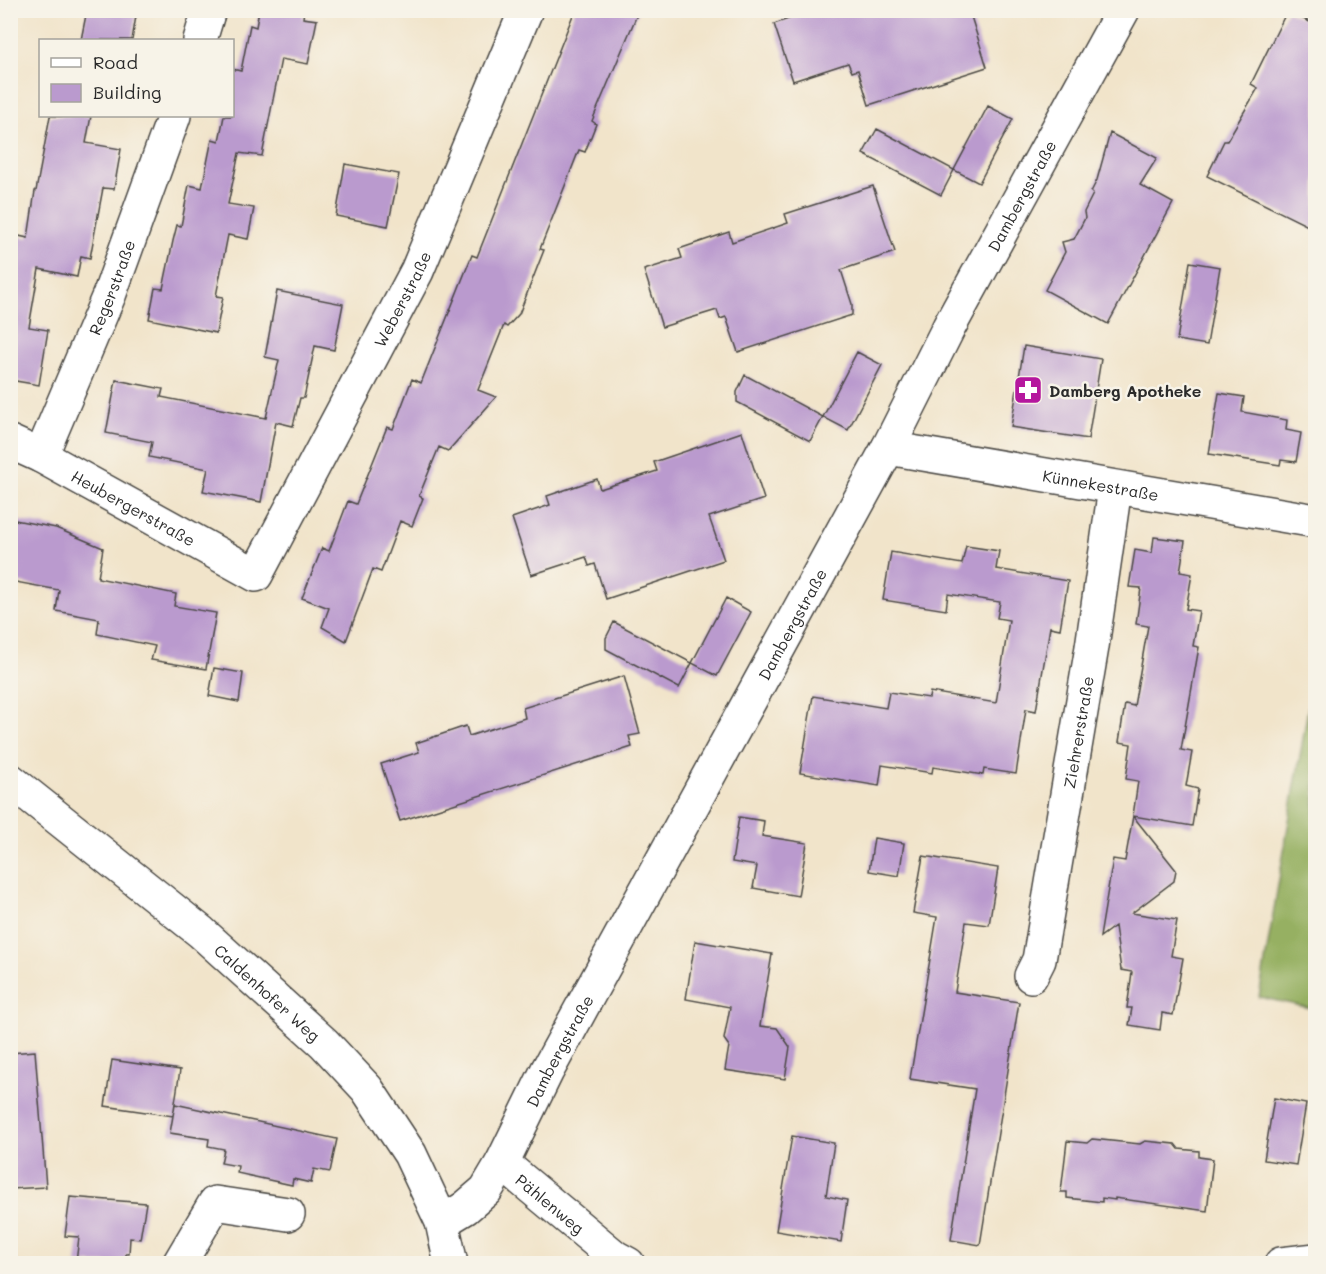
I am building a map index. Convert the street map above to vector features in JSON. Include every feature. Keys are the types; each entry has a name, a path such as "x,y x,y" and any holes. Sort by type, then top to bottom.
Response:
{"street":[{"path":"200,39 209,10"},
{"name":"Weberstraße","path":"256,575 417,271 526,10"},
{"name":"Dambergstraße","path":"442,1222 465,1208 486,1190 502,1163 547,1071 888,448 949,327 1123,10"},
{"name":"Regerstraße","path":"41,456 110,293 174,117"},
{"name":"Heubergerstraße","path":"10,442 41,456 256,575"},
{"name":"Künnekestraße","path":"888,448 1316,521"},
{"name":"Ziehrerstraße","path":"1031,976 1039,960 1092,647 1115,488"},
{"name":"Caldenhofer Weg","path":"10,780 201,932 324,1043 367,1089 410,1154 442,1222 451,1263"},
{"name":"Pählenweg","path":"502,1163 615,1257 628,1263"},
{"path":"179,1263 216,1203 288,1214"},
{"path":"1281,1263 1316,1260"}],"green space":[{"path":"1315,668 1315,1009 1259,997"}],"building":[{"path":"87,10 137,10 132,39 81,39"},
{"path":"259,10 304,10 303,18 317,20 308,64 281,59 262,156 239,153 228,204 254,208 248,239 228,235 216,296 223,297 216,333 149,319 155,288 163,289 177,225 181,226 189,185 202,188 212,139 219,141 224,117 234,117 234,69 241,71 250,25 256,27"},
{"path":"575,10 639,10 592,121 596,124 585,152 579,150 540,249 544,250 519,314 507,327 504,325 478,390 496,397 448,451 439,447 419,496 423,498 412,526 400,521 381,572 373,569 346,641 322,627 329,608 302,598 322,548 329,551 348,501 356,504 387,427 393,429 412,379 421,383 472,255 477,257"},
{"path":"814,10 969,10 987,67 869,105 858,70 852,72 848,63 793,81 774,24"},
{"path":"1287,11 1316,25 1316,230 1207,176 1224,141 1227,141 1258,88 1251,84"},
{"path":"988,106 1013,119 979,183 954,170"},
{"path":"50,117 91,117 86,143 121,149 114,189 103,188 90,258 81,256 77,277 39,269 29,327 48,330 39,385 10,380 10,234 28,238"},
{"path":"877,129 954,170 941,195 863,154"},
{"path":"1110,133 1157,158 1140,185 1173,203 1108,324 1045,290 1065,252 1062,242 1074,239 1085,218 1084,212 1093,194 1091,192 1097,180"},
{"path":"345,164 399,174 388,226 336,216"},
{"path":"873,186 895,252 841,270 852,304 852,315 738,352 726,317 720,319 717,310 662,327 644,270 682,258 679,249 729,232 732,242 788,223 785,214"},
{"path":"1190,262 1220,267 1207,345 1177,340"},
{"path":"277,291 343,304 334,350 315,346 304,398 300,398 293,426 276,422 261,502 203,491 208,469 149,457 152,442 106,433 116,380 163,389 161,397 266,418 279,360 265,357"},
{"path":"1024,346 1101,359 1088,439 1011,427"},
{"path":"857,352 882,365 848,430 823,417"},
{"path":"745,375 823,417 810,441 737,402 737,392"},
{"path":"1219,393 1244,397 1242,412 1287,420 1286,430 1301,433 1296,462 1281,460 1280,465 1209,454"},
{"path":"742,432 764,499 709,517 724,560 606,599 595,564 589,566 586,557 531,575 512,518 550,505 547,496 597,479 600,489 657,471 654,462"},
{"path":"10,519 56,528 103,548 98,578 176,594 174,606 216,613 206,669 151,660 155,646 97,634 99,619 56,611 59,590 10,581"},
{"path":"1154,537 1185,541 1180,572 1192,574 1186,609 1199,611 1193,646 1199,647 1181,750 1192,752 1186,786 1198,789 1192,826 1133,816 1138,781 1126,779 1131,744 1119,742 1125,704 1134,706 1148,626 1136,624 1141,588 1129,587 1135,550 1152,553"},
{"path":"966,546 999,551 996,569 1068,581 1060,629 1050,627 1036,711 1026,709 1016,774 984,769 983,775 933,767 932,773 882,765 879,786 800,773 813,696 886,708 889,692 929,698 930,692 996,703 1009,620 997,618 1000,602 948,594 946,610 883,600 891,552 962,564"},
{"path":"726,598 751,612 717,676 692,663"},
{"path":"614,622 692,663 679,688 606,649 606,638"},
{"path":"214,668 243,673 239,702 209,696"},
{"path":"624,676 640,734 629,736 632,747 400,821 381,764 419,752 416,743 466,726 469,736 525,718 523,708"},
{"path":"1133,816 1176,870 1174,881 1132,913 1177,920 1171,956 1183,958 1173,1015 1162,1013 1160,1030 1129,1025 1132,1008 1127,1008 1132,972 1121,970 1115,926 1100,937 1113,859 1125,861"},
{"path":"739,817 764,821 762,836 807,843 798,896 753,888 757,866 732,862"},
{"path":"874,838 904,843 899,876 869,871"},
{"path":"923,856 998,868 989,925 966,922 955,992 1019,1002 980,1245 951,1240 975,1089 910,1079 937,917 913,913"},
{"path":"695,941 772,954 760,1026 777,1028 790,1047 785,1079 725,1070 729,1046 724,1039 730,1007 686,999"},
{"path":"35,1051 46,1187 10,1189 10,1053"},
{"path":"112,1060 180,1070 173,1116 105,1106"},
{"path":"1274,1098 1306,1104 1296,1165 1264,1160"},
{"path":"175,1104 337,1139 330,1172 314,1169 311,1183 293,1179 292,1185 237,1173 238,1166 221,1163 224,1149 208,1146 209,1139 170,1133"},
{"path":"792,1136 834,1143 826,1196 847,1200 841,1242 776,1231"},
{"path":"1092,1139 1140,1144 1145,1141 1175,1144 1179,1149 1199,1151 1199,1157 1213,1159 1207,1211 1115,1198 1115,1200 1102,1198 1102,1202 1067,1198 1067,1192 1061,1192 1067,1141 1087,1143"},
{"path":"70,1197 146,1203 140,1239 130,1238 129,1254 126,1254 125,1263 76,1263 79,1237 65,1236"}],"place":[{"name":"Damberg Apotheke","path":"1028,390"}]}
